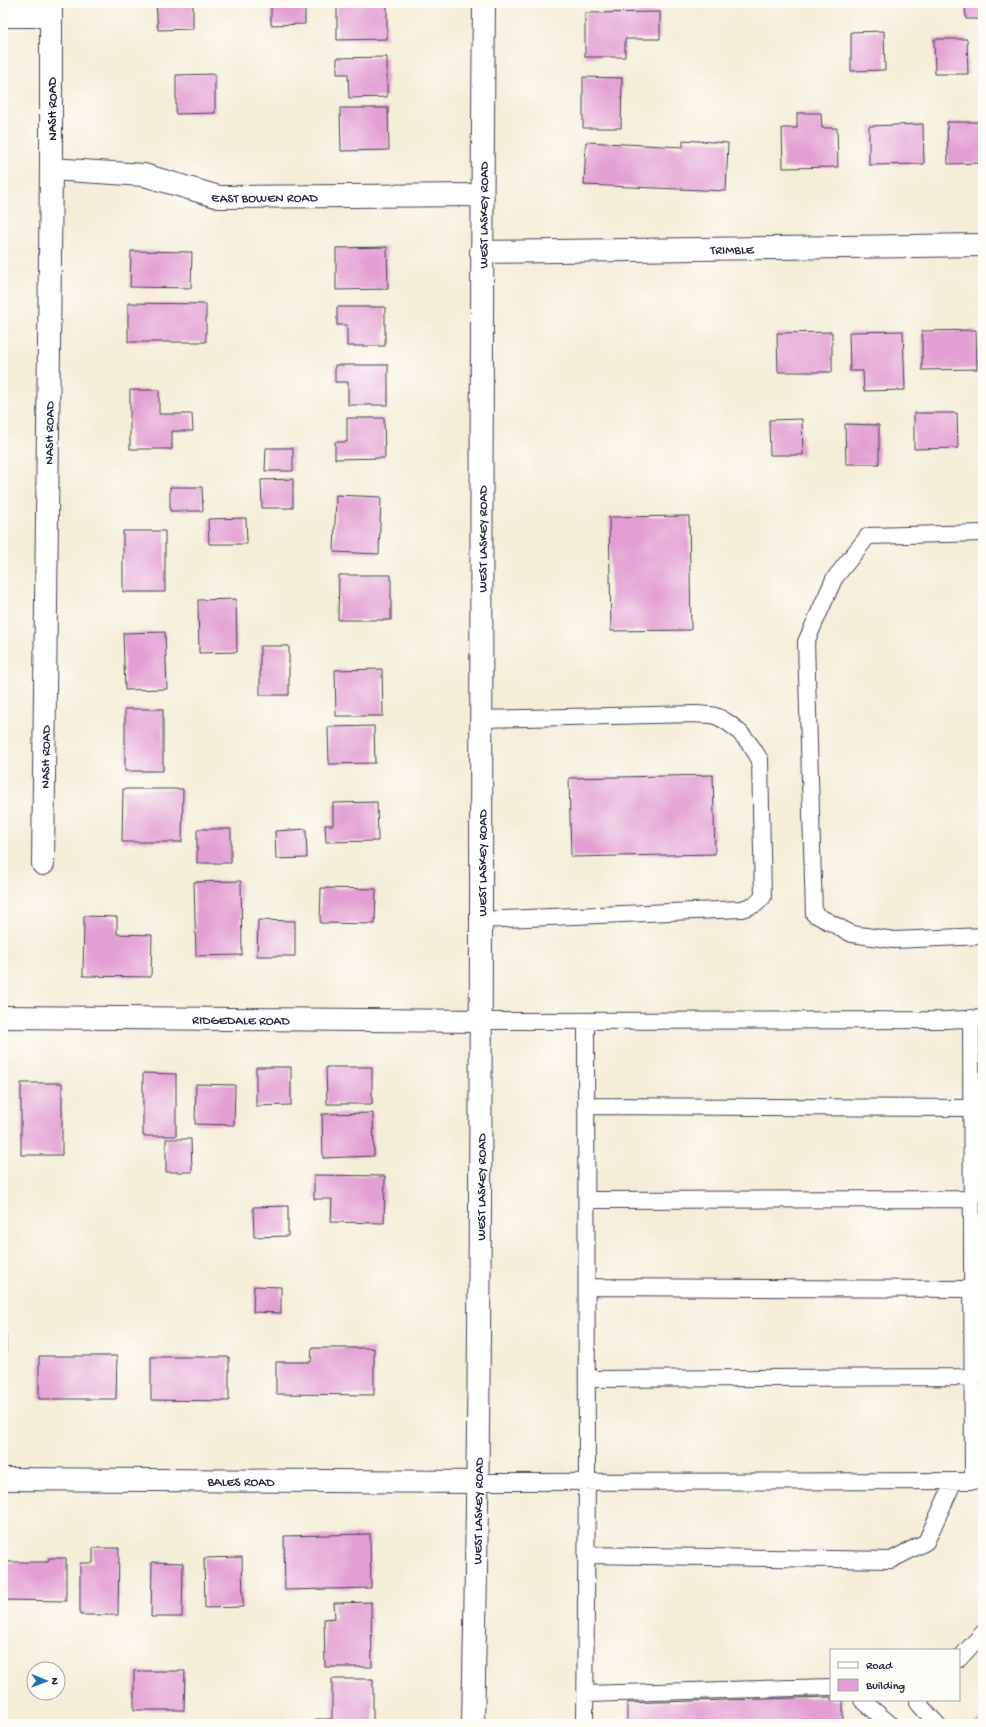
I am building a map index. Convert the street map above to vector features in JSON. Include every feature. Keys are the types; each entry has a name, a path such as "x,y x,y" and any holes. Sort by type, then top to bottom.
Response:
{"street":[{"name":"WEST LASKEY ROAD","path":"473,1724 478,1482 481,252 484,3"},
{"path":"3,16 51,9"},
{"name":"NASH ROAD","path":"43,864 51,169 51,9"},
{"name":"EAST BOWEN ROAD","path":"51,169 144,175 219,197 482,195"},
{"name":"TRIMBLE","path":"481,252 983,245"},
{"name":"RIDGEDALE ROAD","path":"3,1017 479,1021"},
{"name":"BALES ROAD","path":"3,1479 478,1482"}],"lane":[{"path":"983,533 868,536 834,579 806,642 814,914 852,934 894,940 983,936"},
{"path":"480,719 696,714 717,716 734,727 751,744 760,760 763,897 756,904 742,909 480,920"},
{"path":"478,1482 978,1481 972,1377 971,1108 977,1018 930,1020 479,1021"},
{"path":"585,1724 587,1481 586,1020"},
{"path":"587,1106 971,1108"},
{"path":"586,1200 972,1199"},
{"path":"587,1287 972,1289"},
{"path":"586,1379 972,1377"},
{"path":"586,1555 891,1560 926,1542 954,1481"},
{"path":"960,1657 983,1633"},
{"path":"585,1694 830,1687"},
{"path":"863,1701 890,1724"},
{"path":"919,1701 918,1703 937,1724"}],"building":[{"path":"156,3 193,3 193,29 158,30"},
{"path":"271,3 305,3 305,24 271,25"},
{"path":"337,3 387,3 387,39 337,40"},
{"path":"965,3 983,3 983,19 966,19"},
{"path":"660,12 660,39 625,39 625,57 585,57 585,13"},
{"path":"884,31 885,70 851,71 851,32"},
{"path":"934,39 967,39 968,74 935,74"},
{"path":"387,57 387,97 349,98 348,74 337,74 337,58"},
{"path":"215,74 215,113 176,114 176,75"},
{"path":"583,77 622,78 621,128 583,128"},
{"path":"340,108 388,108 389,150 341,151"},
{"path":"797,113 821,113 822,128 837,128 838,167 783,168 782,128 797,128"},
{"path":"947,122 983,122 983,163 948,164"},
{"path":"923,124 924,164 869,165 869,126"},
{"path":"683,140 728,143 726,191 584,185 586,142 683,147"},
{"path":"387,247 388,289 336,290 336,248"},
{"path":"131,251 192,252 191,288 130,287"},
{"path":"128,303 206,304 206,342 128,342"},
{"path":"337,307 385,307 385,346 347,346 347,325 337,325"},
{"path":"976,330 977,369 922,370 922,331"},
{"path":"903,331 905,390 864,391 863,371 850,371 849,332"},
{"path":"832,332 832,372 778,372 777,333"},
{"path":"335,365 388,365 388,405 348,405 348,382 335,382"},
{"path":"130,390 159,390 159,414 192,414 193,431 172,431 172,449 130,449"},
{"path":"914,413 957,413 958,448 914,449"},
{"path":"347,418 384,418 385,458 335,459 335,442 347,442"},
{"path":"802,419 803,455 770,455 769,420"},
{"path":"845,424 879,425 879,464 846,464"},
{"path":"266,448 293,448 293,471 265,471"},
{"path":"293,479 293,508 262,508 261,480"},
{"path":"170,487 202,487 203,511 170,511"},
{"path":"336,495 381,497 379,554 334,552"},
{"path":"689,516 691,630 611,631 609,517"},
{"path":"246,518 247,544 209,544 208,519"},
{"path":"123,531 165,531 165,592 123,592"},
{"path":"339,575 391,575 391,620 338,620"},
{"path":"236,599 237,652 199,653 198,600"},
{"path":"165,632 167,689 125,690 123,633"},
{"path":"260,646 289,646 289,695 260,695"},
{"path":"382,669 383,716 336,716 335,670"},
{"path":"125,709 163,709 163,771 125,771"},
{"path":"374,726 375,763 329,764 328,727"},
{"path":"713,775 715,854 571,857 569,778"},
{"path":"123,789 183,789 182,842 122,842"},
{"path":"377,802 378,841 326,842 325,825 333,825 333,803"},
{"path":"197,829 231,829 231,863 197,863"},
{"path":"306,829 307,858 276,859 275,831"},
{"path":"241,881 242,955 196,956 194,882"},
{"path":"321,888 376,889 375,924 320,923"},
{"path":"84,916 117,917 117,934 152,935 151,977 83,976"},
{"path":"258,920 295,921 295,956 257,956"},
{"path":"256,1067 291,1067 291,1105 256,1106"},
{"path":"326,1067 372,1067 372,1104 327,1104"},
{"path":"143,1073 176,1074 176,1136 143,1136"},
{"path":"21,1083 62,1083 62,1155 21,1155"},
{"path":"196,1084 235,1085 234,1125 195,1124"},
{"path":"373,1113 374,1156 323,1158 322,1114"},
{"path":"166,1139 191,1139 192,1172 166,1172"},
{"path":"314,1175 385,1176 384,1223 331,1222 332,1199 314,1199"},
{"path":"288,1206 288,1236 254,1237 253,1207"},
{"path":"254,1286 281,1287 281,1313 253,1312"},
{"path":"3,1334 6,1334 6,1385 3,1385"},
{"path":"312,1348 374,1348 374,1395 276,1394 276,1362 311,1362"},
{"path":"39,1356 117,1356 116,1399 39,1399"},
{"path":"151,1357 229,1357 229,1401 151,1400"},
{"path":"370,1534 371,1588 285,1590 284,1536"},
{"path":"93,1548 119,1548 118,1615 80,1615 80,1563 93,1563"},
{"path":"242,1557 243,1607 205,1608 204,1558"},
{"path":"49,1558 66,1558 66,1601 3,1600 3,1562 48,1562"},
{"path":"152,1562 183,1563 182,1617 151,1617"},
{"path":"371,1602 372,1667 325,1667 324,1619 335,1618 334,1603"},
{"path":"134,1671 185,1671 184,1710 134,1710"},
{"path":"332,1679 373,1679 373,1724 315,1724 316,1719 332,1719"},
{"path":"830,1697 830,1701 843,1701 843,1724 627,1724 627,1703"},
{"path":"980,1719 983,1724 974,1724"}]}
